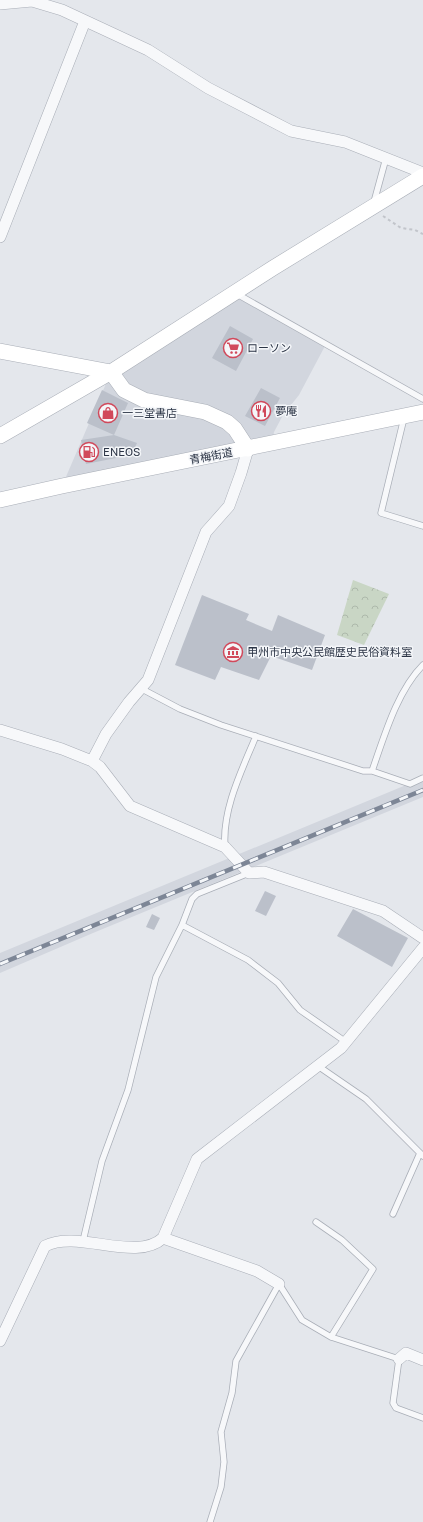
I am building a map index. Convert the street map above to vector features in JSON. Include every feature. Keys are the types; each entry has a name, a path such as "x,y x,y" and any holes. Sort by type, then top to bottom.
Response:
{"street":[{"path":"0,4 12,1 32,1 62,10 148,50 208,88 291,131 345,142 423,173"},
{"path":"0,237 85,21"},
{"path":"0,436 111,372 273,268 423,176"},
{"path":"0,351 111,372 124,390 144,400 205,412 227,422 235,429 248,449 241,473 228,506 206,532 148,680 142,689 129,702 106,734 92,761"},
{"name":"青梅街道","path":"0,500 62,486 248,449 405,414 423,412"},
{"path":"0,730 62,749 92,761 100,767 130,806 225,847 249,873 264,872 383,911 423,938"},
{"path":"0,1340 45,1246 54,1242 83,1241 131,1247 148,1246 157,1243 163,1238 197,1159 342,1048 423,948"},
{"path":"163,1238 257,1271 279,1284"},
{"path":"398,1359 406,1353 423,1360"}],"lane":[{"path":"372,208 386,158"},
{"path":"235,293 423,399"},
{"path":"405,414 381,513 423,526"},
{"path":"372,771 390,720 410,683 423,665"},
{"path":"142,689 180,709 221,725 363,771 372,771 410,784 423,778"},
{"path":"225,847 224,834 232,797 256,736"},
{"path":"83,1241 102,1161 126,1096 154,982 182,925 192,899 197,894 249,873"},
{"path":"182,925 248,960 278,983 300,1010 346,1042"},
{"path":"318,1066 366,1099 421,1155 393,1214"},
{"path":"316,1222 342,1240 373,1269 331,1337"},
{"path":"210,1522 221,1487 224,1462 221,1432 232,1393 236,1361 279,1284 302,1320 331,1337 398,1359 393,1403 396,1408 423,1418"}],"path":[{"path":"372,208 401,228 415,230 423,234"}],"shaded area":[{"path":"239,298 325,346 299,395 283,415 274,432 272,443 62,486 111,372"},
{"path":"423,778 423,797 93,933 0,973 0,953"}],"green space":[{"path":"353,580 389,594 364,645 337,635"}],"building":[{"name":"ローソン","path":"230,326 253,339 236,371 212,358"},
{"path":"261,388 280,398 265,426 245,416"},
{"name":"一三堂書店","path":"102,390 128,403 114,435 87,423"},
{"path":"114,435 137,443 131,455 86,464 81,440"},
{"path":"202,595 249,614 246,620 272,631 278,615 325,635 312,670 271,656 259,680 221,667 215,680 175,665"},
{"path":"265,891 276,896 266,916 255,911"},
{"path":"353,909 408,938 392,967 337,936"},
{"path":"152,914 160,918 154,930 146,927"}],"railway":[{"path":"0,964 423,790"}],"place":[{"name":"ローソン","path":"233,348"},
{"name":"夢庵","path":"261,411"},
{"name":"一三堂書店","path":"108,413"},
{"name":"ENEOS","path":"89,452"},
{"name":"甲州市中央公民館歴史民俗資料室","path":"233,652"}]}
